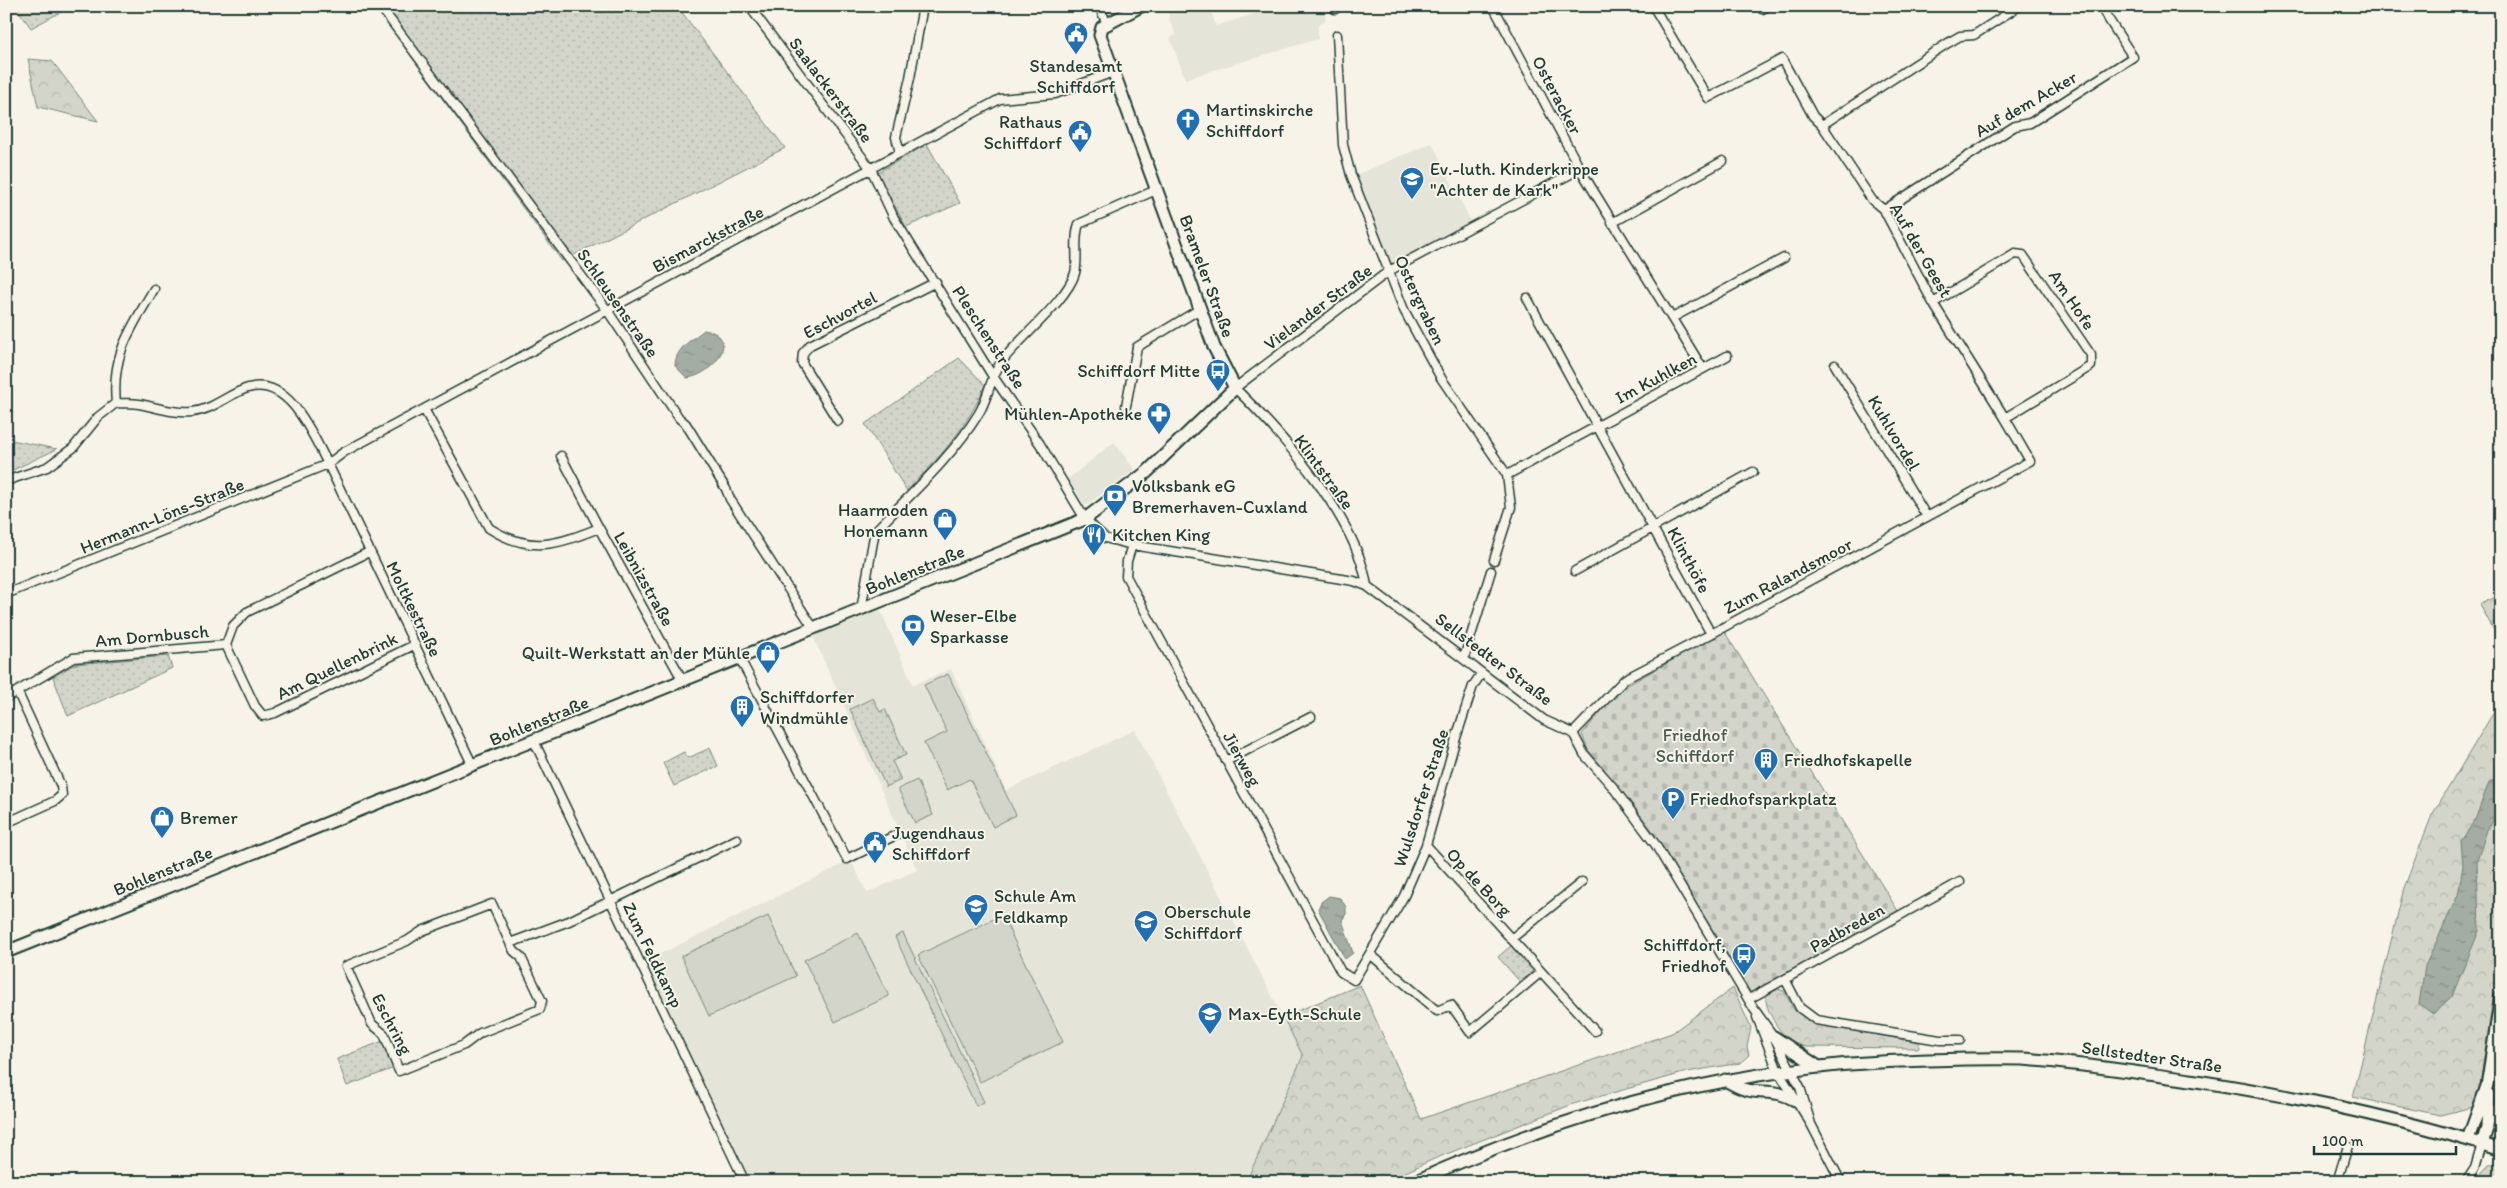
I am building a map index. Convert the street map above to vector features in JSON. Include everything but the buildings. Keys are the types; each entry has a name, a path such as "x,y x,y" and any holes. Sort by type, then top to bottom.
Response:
{"street":[{"name":"Schleusenstraße","path":"380,6 607,310 679,418 686,424 726,488 730,499 814,629"},
{"name":"Saalackerstraße","path":"749,6 871,168"},
{"path":"900,154 896,137 910,78 923,6"},
{"path":"1099,6 1107,24 1141,6"},
{"name":"Auf der Geest","path":"1653,6 1708,98 1782,59 1812,116 1822,125 1872,200 1884,210 1933,303 2006,418 2030,461"},
{"path":"1762,6 1762,9 1768,6"},
{"path":"1822,125 1948,43 1960,36 1974,35 2019,6"},
{"name":"Auf dem Acker","path":"1884,210 2005,132 2015,126 2030,123 2133,57 2100,6"},
{"name":"Osteracker","path":"1494,7 1580,169 1703,369"},
{"name":"Brameler Straße","path":"1107,24 1102,27 1100,35 1112,72 1214,347 1235,388"},
{"name":"Ostergraben","path":"1337,35 1343,145 1351,175 1388,271 1404,310 1441,378 1508,475 1511,506 1494,560"},
{"name":"Bismarckstraße","path":"328,464 344,452 1000,99 1055,94 1112,72"},
{"path":"1612,223 1723,161"},
{"name":"Pleschenstraße","path":"871,168 894,218 936,282 992,375 1040,444 1085,520"},
{"name":"Vielander Straße","path":"1235,388 1388,271 1580,169"},
{"path":"861,610 878,528 945,458 979,412 992,375 1012,349 1066,291 1075,274 1075,234 1078,224 1156,190"},
{"name":"Am Hofe","path":"1933,303 2015,254 2023,255 2091,355 2091,366 2006,418"},
{"path":"1672,318 1784,258"},
{"name":"Eschvortel","path":"838,421 802,363 803,353 810,345 936,282"},
{"path":"6,482 47,467 73,448 98,417 116,403 116,365 125,339 154,289"},
{"path":"1527,298 1598,426"},
{"path":"1126,406 1137,347 1200,309"},
{"name":"Im Kuhlken","path":"1508,475 1728,356"},
{"name":"Kuhlvordel","path":"1835,365 1928,517"},
{"name":"Moltkestraße","path":"116,403 138,404 190,412 206,410 247,388 268,388 291,402 302,416 328,464 473,766"},
{"path":"1085,520 1153,466 1235,388"},
{"name":"Klintstraße","path":"1235,388 1259,412 1314,478 1337,513 1364,567 1367,586"},
{"name":"Leibnizstraße","path":"424,410 489,528 508,540 532,545 567,541 599,528 684,681"},
{"name":"Klinthöfe","path":"1598,426 1711,634"},
{"path":"562,456 599,528"},
{"name":"Zum Ralandsmoor","path":"1573,733 1625,679 2030,461"},
{"name":"Hermann-Löns-Straße","path":"6,594 328,464"},
{"name":"Klinthöfe","path":"1575,572 1753,472"},
{"name":"Bohlenstraße","path":"6,952 1085,520"},
{"name":"Sellstedter Straße","path":"1085,520 1106,538 1132,545 1354,581 1367,586 1544,720 1573,733"},
{"name":"Jierweg","path":"1132,545 1127,561 1126,576 1341,972 1354,980"},
{"name":"Am Dornbusch","path":"6,698 18,693 74,658 226,645 233,626 247,612 369,552"},
{"path":"1464,658 1491,571"},
{"name":"Am Quellenbrink","path":"226,645 255,706 263,716 275,713 414,645"},
{"path":"740,659 847,859 898,834"},
{"name":"Wulsdorfer Straße","path":"1354,980 1404,896 1426,845 1473,686 1481,674"},
{"path":"6,823 55,802 62,795 61,786 18,693"},
{"path":"1226,762 1311,717"},
{"path":"1573,733 1584,754 1612,786 1655,844 1749,999 1778,1071 1811,1124 1841,1182"},
{"name":"Zum Feldkamp","path":"534,741 745,1182"},
{"path":"510,943 569,921 737,839"},
{"name":"Op de Borg","path":"1426,845 1595,1031"},
{"name":"Op de Borg","path":"1511,939 1582,882"},
{"name":"Padbreden","path":"1749,999 1960,882"},
{"name":"Eschring","path":"492,904 510,943 514,951 521,957 542,1001 540,1009 480,1033 464,1045 399,1071 384,1034 372,1024 346,966 407,941 422,931 492,904"},
{"path":"1370,954 1437,1010 1451,1005 1470,1032 1541,972"},
{"path":"1785,979 1800,1008 1816,1020 1940,1040 1960,1040"},
{"path":"2468,1139 2487,1086 2501,997"},
{"path":"1754,1009 1774,1037 1792,1069 1811,1124"},
{"path":"1774,1037 1817,1066"},
{"name":"Sellstedter Straße","path":"1414,1182 1512,1140 1627,1103 1725,1080 1778,1071 1884,1061 2020,1059 2085,1065 2270,1092 2395,1119 2501,1150"},
{"path":"1725,1080 1745,1090 1769,1090 1784,1094 1795,1100"},
{"path":"2466,1182 2475,1168 2487,1128 2487,1086"},
{"path":"2488,1107 2501,1126"},
{"path":"2337,1182 2348,1146"}],"shaded area":[{"path":"1168,6 1209,6 1216,26 1278,6 1326,6 1325,21 1318,24 1318,39 1185,79 1170,38 1176,35 1169,19"},
{"name":"Ev.-luth. Kinderkrippe \"Achter de Kark\"","path":"1432,143 1472,224 1392,266 1355,175"},
{"path":"1114,442 1135,470 1085,506 1068,479"},
{"name":"Schule Am Feldkamp","path":"880,609 913,685 951,669 1006,790 1135,730 1303,1056 1246,1182 751,1182 646,961 851,860 867,893 917,870 813,636"}],"green space":[{"path":"15,6 72,6 31,28"},
{"path":"374,6 677,6 785,148 562,261"},
{"path":"28,59 52,61 98,121 38,107"},
{"path":"927,144 960,203 906,227 877,173"},
{"path":"959,358 985,385 961,429 907,491 865,424"},
{"path":"6,439 57,449 13,470"},
{"path":"2501,593 2501,643 2480,605"},
{"name":"Friedhof Schiffdorf","path":"1724,631 1898,911 1752,995 1650,827 1587,748 1582,734 1619,690"},
{"path":"168,656 172,668 68,716 53,677 75,664"},
{"path":"948,674 1016,815 993,827 970,779 947,790 924,743 947,732 924,685"},
{"path":"873,698 880,712 885,709 906,755 892,761 901,780 886,787 850,709"},
{"path":"2501,700 2501,944 2477,1106 2440,1115 2353,1097 2404,888 2432,815"},
{"path":"710,748 718,766 674,786 663,763 684,752 688,758"},
{"path":"917,780 933,815 915,823 898,789"},
{"path":"1002,915 1063,1042 980,1082 918,955"},
{"path":"768,916 796,976 709,1016 681,956"},
{"path":"858,933 889,996 835,1022 804,960"},
{"path":"903,933 984,1102 976,1106 895,937"},
{"path":"1512,945 1534,970 1520,982 1498,957"},
{"path":"1360,985 1421,1119 1672,1033 1733,988 1751,1028 1747,1047 1749,1055 1740,1063 1687,1072 1573,1104 1434,1159 1384,1182 1246,1182 1303,1056 1283,1017"},
{"path":"1778,989 1784,991 1794,1010 1814,1024 1919,1042 1919,1048 1806,1047 1795,1043 1782,1033 1774,1021 1766,1001 1766,996"},
{"path":"383,1041 394,1068 347,1086 337,1059"},
{"path":"2489,1165 2501,1165 2501,1182 2473,1182"}],"water":[{"path":"704,330 715,333 721,339 723,347 715,363 707,370 687,378 675,366 678,354 685,345"},
{"path":"2501,776 2501,810 2487,830 2477,861 2479,931 2452,996 2433,1014 2419,1004 2425,966 2458,895 2463,866 2461,841 2475,820 2489,782"},
{"path":"1329,896 1340,898 1346,907 1346,914 1342,920 1353,953 1345,959 1318,909 1321,902"}],"place":[{"name":"Standesamt Schiffdorf","path":"1076,55"},
{"name":"Martinskirche Schiffdorf","path":"1188,141"},
{"name":"Rathaus Schiffdorf","path":"1080,153"},
{"name":"Ev.-luth. Kinderkrippe \"Achter de Kark\"","path":"1412,200"},
{"name":"Schiffdorf Mitte","path":"1218,392"},
{"name":"Mühlen-Apotheke","path":"1159,435"},
{"name":"Volksbank eG Bremerhaven-Cuxland","path":"1115,517"},
{"name":"Haarmoden Honemann","path":"945,541"},
{"name":"Kitchen King","path":"1094,556"},
{"name":"Weser-Elbe Sparkasse","path":"913,647"},
{"name":"Quilt-Werkstatt an der Mühle","path":"768,674"},
{"name":"Schiffdorfer Windmühle","path":"742,728"},
{"name":"Friedhofskapelle","path":"1766,781"},
{"name":"Friedhofsparkplatz","path":"1673,820"},
{"name":"Bremer","path":"162,839"},
{"name":"Jugendhaus Schiffdorf","path":"875,864"},
{"name":"Schule Am Feldkamp","path":"976,927"},
{"name":"Oberschule Schiffdorf","path":"1146,943"},
{"name":"Schiffdorf, Friedhof","path":"1744,976"},
{"name":"Max-Eyth-Schule","path":"1210,1035"}]}
